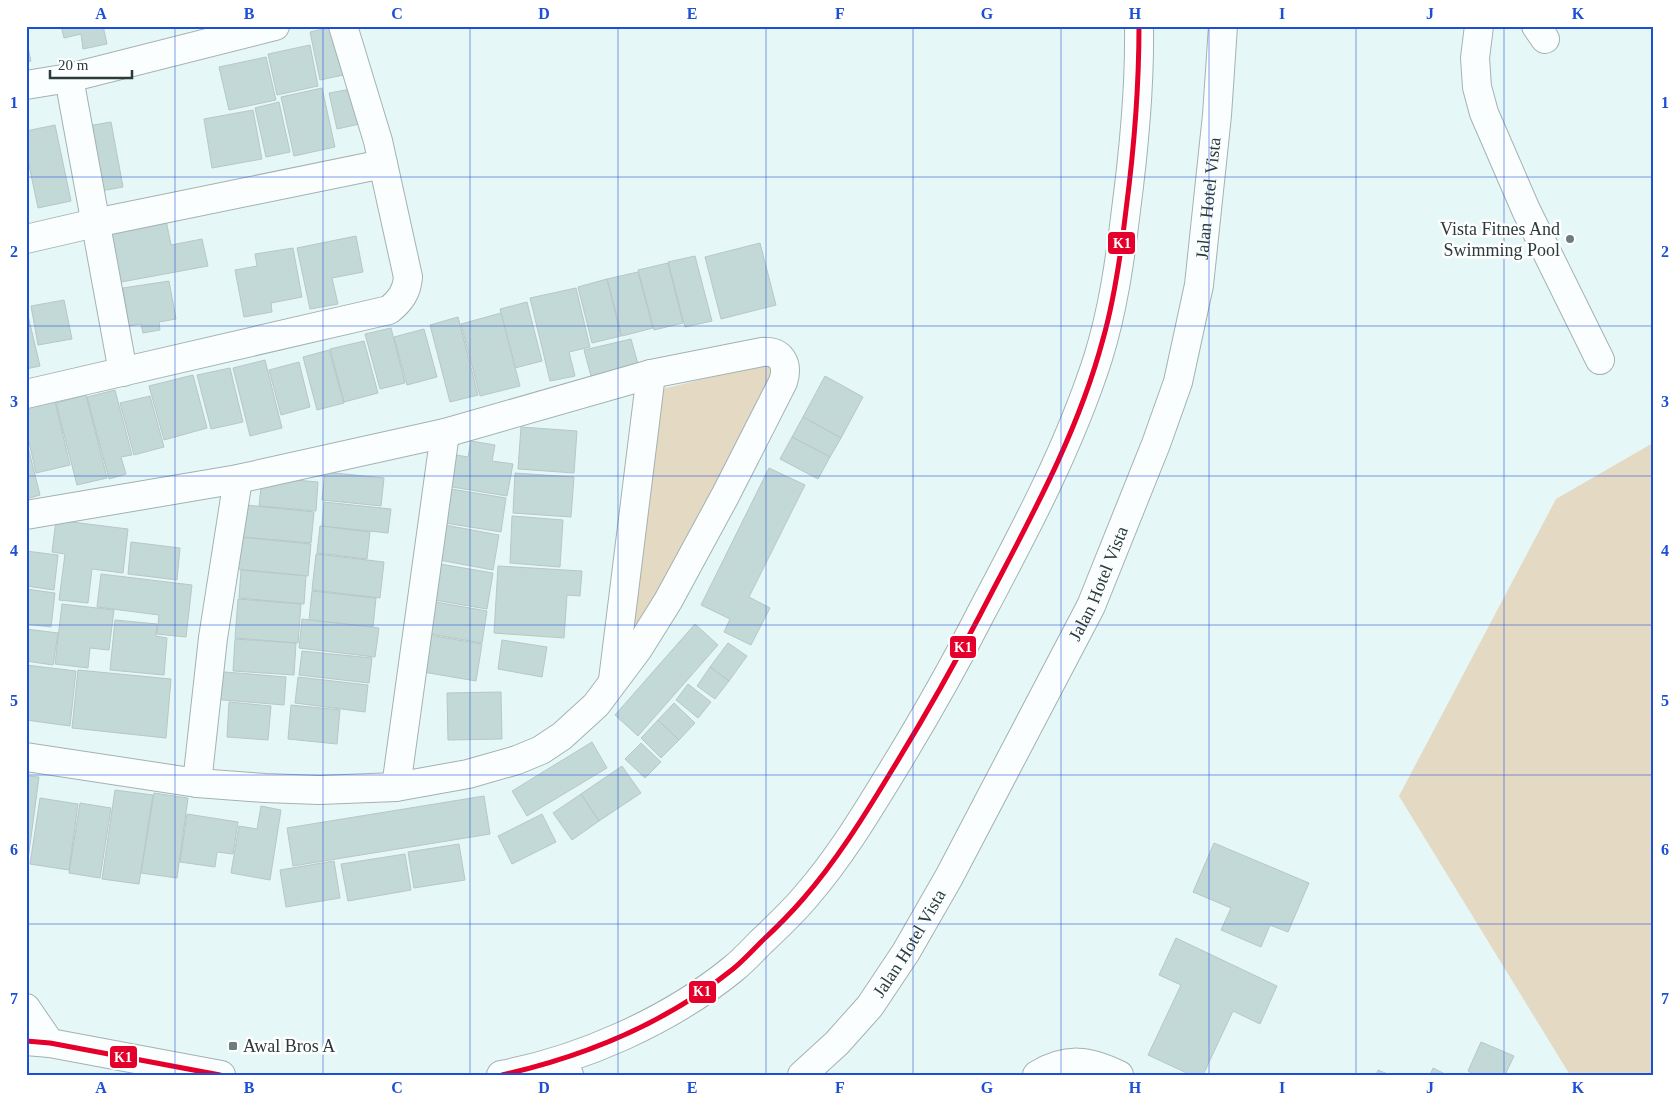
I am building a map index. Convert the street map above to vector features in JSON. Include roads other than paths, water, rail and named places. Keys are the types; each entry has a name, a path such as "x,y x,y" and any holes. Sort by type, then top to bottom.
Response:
{"main road":[{"path":"26,85 69,78 275,26"},
{"path":"26,394 389,310 403,296 407,288 408,277 383,164 343,26"},
{"path":"501,1075 530,1069 575,1055 650,1022 696,996 734,969 806,897 828,869 855,831 905,750 968,638 1041,498 1083,399 1098,357 1118,275 1132,164 1140,74 1139,26"},
{"name":"Jalan Hotel Vista","path":"802,1075 837,1043 870,1006 906,952 949,877 1091,606 1156,444 1178,382 1199,284 1217,115 1222,26"},
{"path":"1479,26 1475,58 1477,87 1484,113 1526,210 1600,360"},
{"path":"69,78 123,372"},
{"path":"26,239 383,164"},
{"path":"26,515 238,479 445,433 651,374 769,351 775,352 779,356 786,373 725,496 668,601 613,684 596,705 562,736 541,750 517,760 468,774 396,787 319,790 197,783 26,758"},
{"path":"613,684 651,374"},
{"path":"396,787 445,433"},
{"path":"197,783 213,638 238,479"},
{"path":"26,1008 38,1042 221,1075"},
{"path":"1037,1075 1061,1064 1076,1061 1105,1068 1119,1075"},
{"path":"530,1069 554,1069 569,1075"}],"place":[{"name":"Vista Fitnes And Swimming Pool","path":"1570,239"},
{"name":"Awal Bros A","path":"233,1046"}]}
